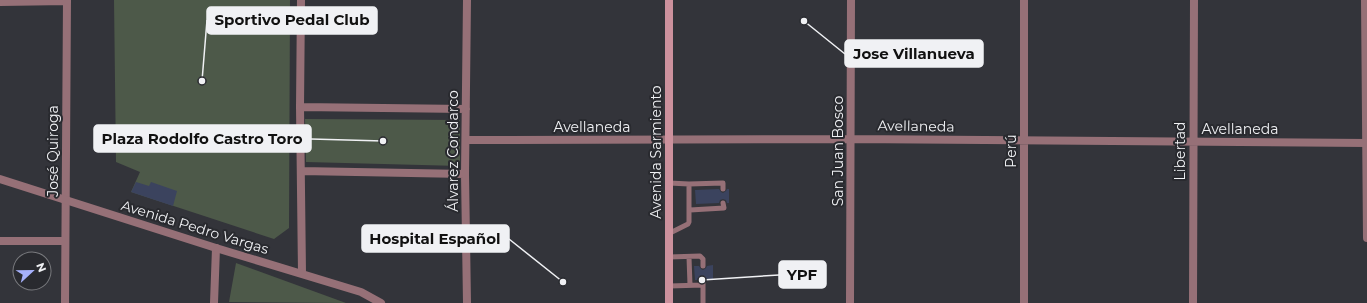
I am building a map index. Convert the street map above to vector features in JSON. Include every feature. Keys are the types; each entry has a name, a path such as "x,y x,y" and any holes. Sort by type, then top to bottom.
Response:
{"main road":[{"name":"Avenida Sarmiento","path":"669,0 669,303"}],"street":[{"path":"0,2 67,0"},
{"name":"José Quiroga","path":"65,303 67,0"},
{"path":"301,0 300,107 302,273"},
{"name":"Álvarez Condarco","path":"467,0 467,303"},
{"name":"San Juan Bosco","path":"850,303 851,0"},
{"name":"Perú","path":"1024,0 1024,303"},
{"name":"Libertad","path":"1193,303 1194,0"},
{"path":"1365,0 1367,238"},
{"path":"300,107 466,109"},
{"name":"Avellaneda","path":"466,140 850,139 1366,143"},
{"path":"301,171 466,174"},
{"name":"Avenida Pedro Vargas","path":"0,179 216,248 361,292 382,303"},
{"path":"0,241 65,241"},
{"path":"214,303 216,248"}],"lane":[{"path":"669,183 723,183 723,189"},
{"path":"703,183 703,190"},
{"path":"670,233 688,224 690,210 689,184"},
{"path":"690,210 703,207 724,208 723,203"},
{"path":"689,256 690,285"},
{"path":"669,257 702,257 703,266"},
{"path":"669,286 690,285 703,282 703,303"}],"green space":[{"path":"114,0 290,0 289,228 274,239 131,192 140,172 116,162"},
{"path":"305,119 460,120 460,166 306,162"},
{"path":"236,263 346,303 229,302"}],"building":[{"path":"136,182 149,186 151,182 177,191 173,206 131,192"},
{"path":"719,189 723,193 729,189 729,203 723,199 720,200 719,203 696,204 695,190"},
{"path":"713,265 713,279 707,280 703,276 699,280 695,280 694,266 699,266 703,270 707,266"}],"place":[{"name":"Jose Villanueva","path":"804,21"},
{"name":"Sportivo Pedal Club","path":"202,81"},
{"name":"Plaza Rodolfo Castro Toro","path":"383,141"},
{"name":"YPF","path":"702,280"},
{"name":"Hospital Español","path":"563,282"}]}
